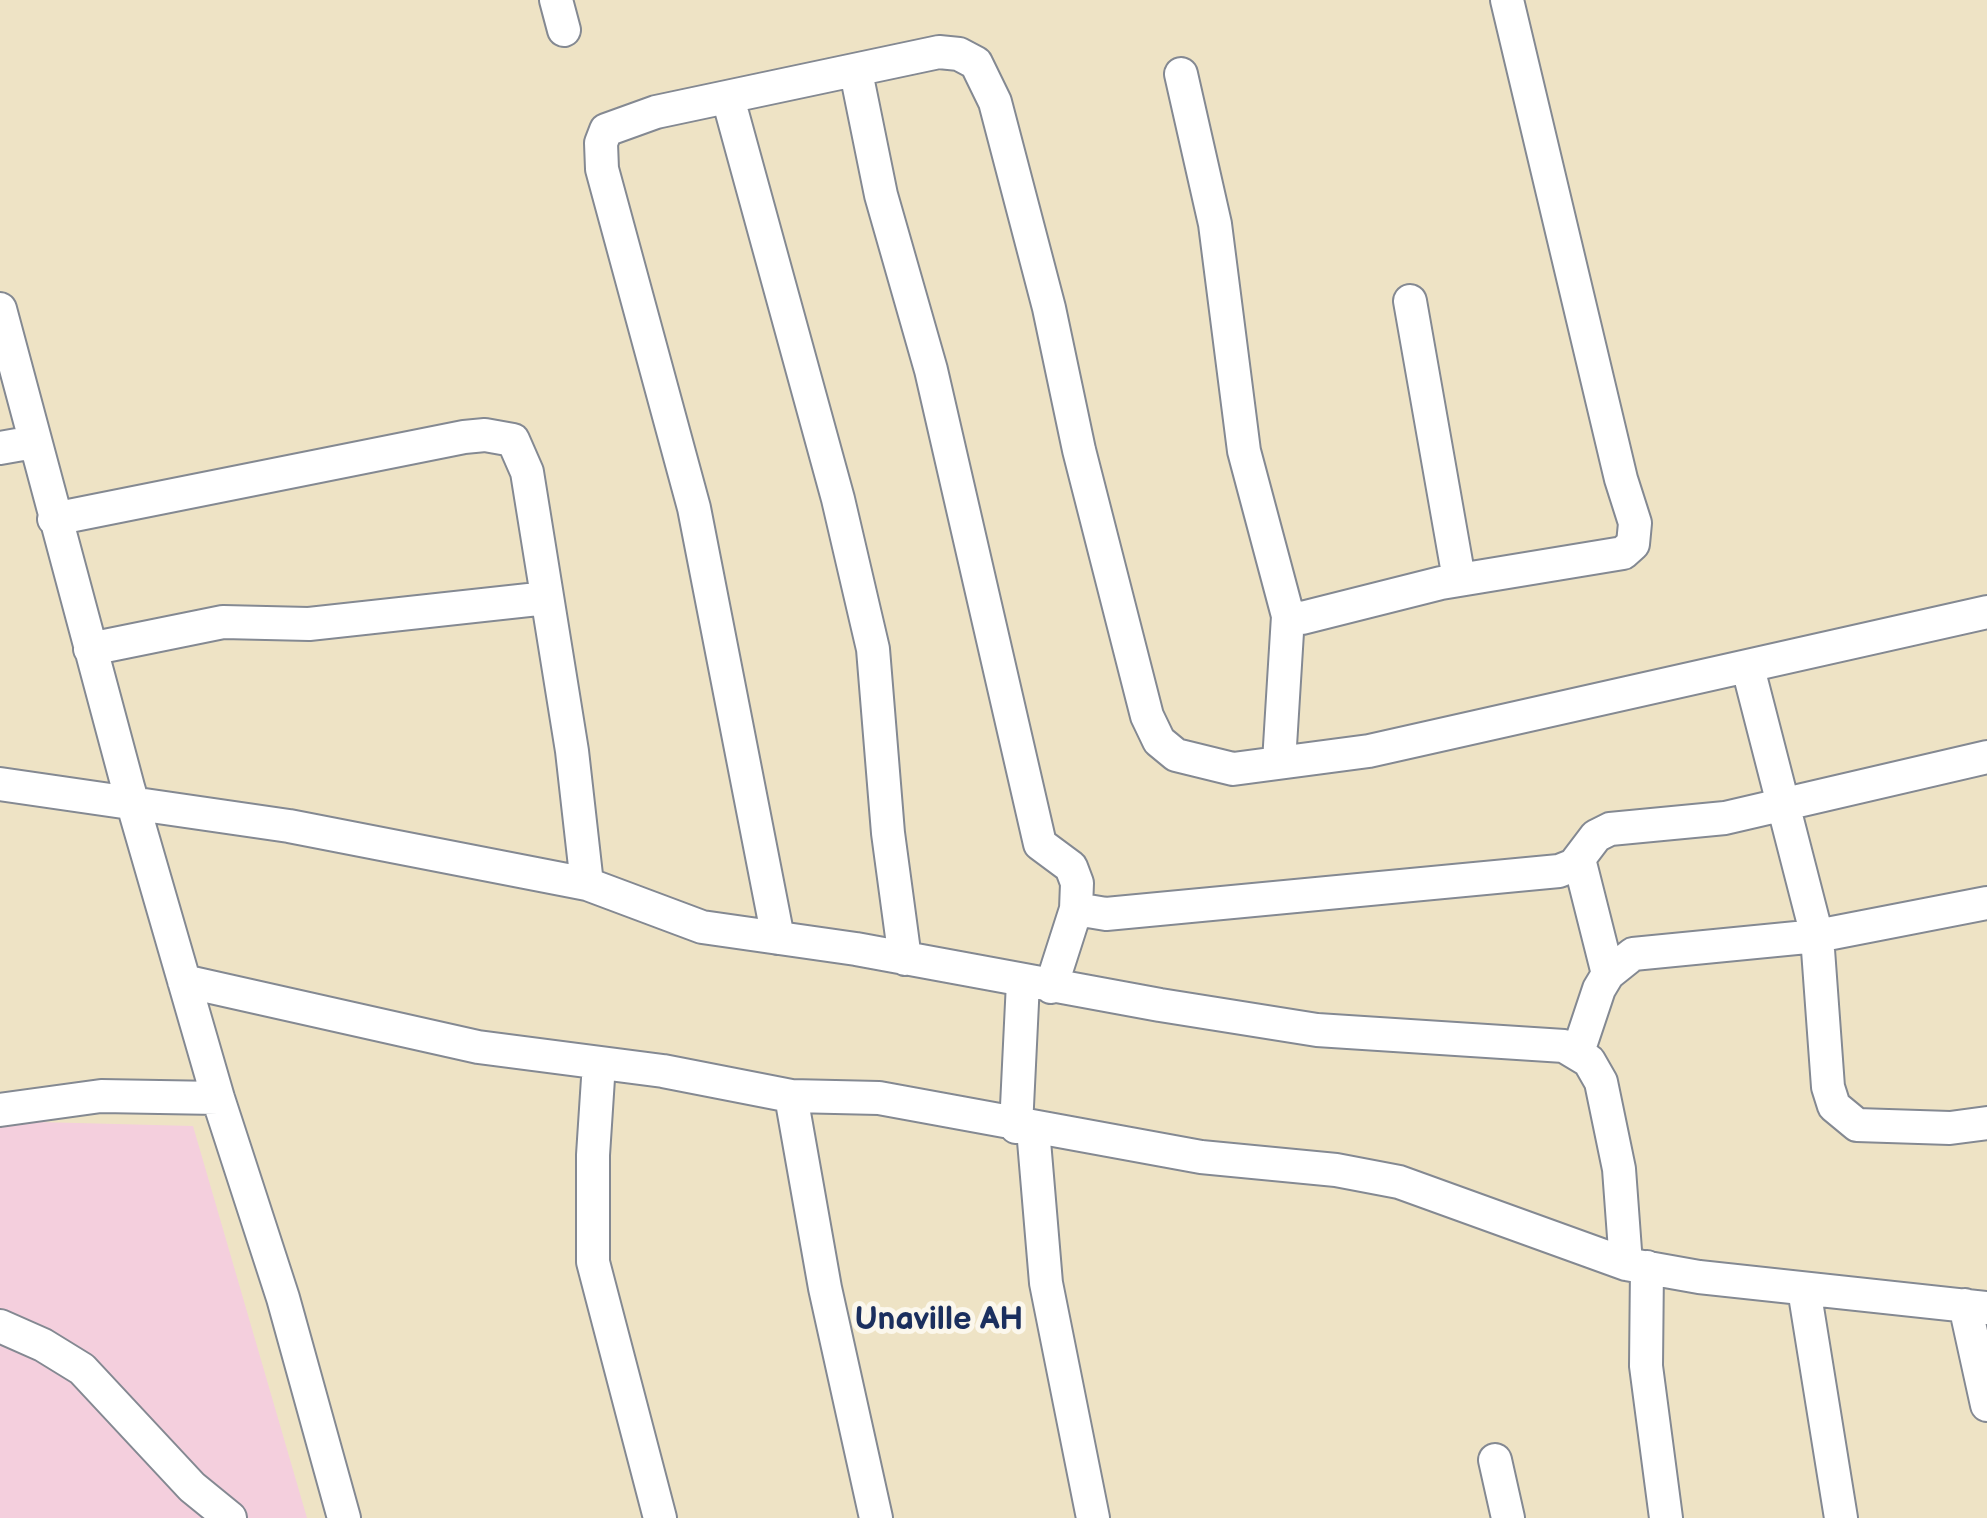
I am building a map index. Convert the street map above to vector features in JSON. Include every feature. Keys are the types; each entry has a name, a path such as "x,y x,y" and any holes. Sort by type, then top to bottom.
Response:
{"street":[{"path":"1288,616 1302,618 1459,580 1623,554 1633,544 1636,530 1507,0"},
{"path":"778,938 694,508 601,157 602,138 610,128 656,112 939,52 959,54 986,74 1049,308 1079,450 1146,716 1159,741 1176,755 1233,769 1369,751 1987,612"},
{"path":"856,72 881,195 931,370 1040,844 1071,867 1080,895 1037,985 1024,1128 1046,1284 1093,1518"},
{"path":"1181,74 1215,224 1244,451 1288,616 1279,762"},
{"path":"728,98 828,462 873,649 888,834 905,959"},
{"path":"1410,302 1459,580"},
{"path":"0,309 132,802 218,1098 283,1298 344,1518"},
{"path":"54,519 464,437 502,436 513,440 527,472 548,598 587,884"},
{"path":"0,448 34,442"},
{"path":"90,648 224,622 309,624 548,598"},
{"path":"1748,668 1817,936 1828,1087 1842,1116 1857,1126 1950,1128 1987,1123"},
{"path":"1076,909 1125,912 1558,871 1579,858 1596,836 1610,830 1688,823 1784,805 1987,756"},
{"path":"0,784 289,826 587,884 702,927 905,959 1037,985 1318,1030 1564,1046 1578,1052 1601,1082 1610,1116 1636,1266 1666,1518"},
{"path":"1579,858 1608,974"},
{"path":"1578,1052 1608,974 1634,954 1817,936 1987,903"},
{"path":"184,980 478,1047 791,1096 879,1098 1024,1128 1399,1182 1636,1266 1976,1307 1987,1404"},
{"path":"599,1063 593,1155 593,1262 660,1518"},
{"path":"0,1110 100,1096 218,1098"},
{"path":"791,1096 825,1288 876,1518"},
{"path":"1804,1289 1841,1518"},
{"path":"0,1326 43,1344 82,1370 192,1487 230,1518"},
{"path":"1495,1460 1508,1518"}],"shaded area":[{"path":"0,1121 193,1126 307,1518 0,1518"}],"district":[{"name":"Unaville AH","path":"939,1321"}]}
